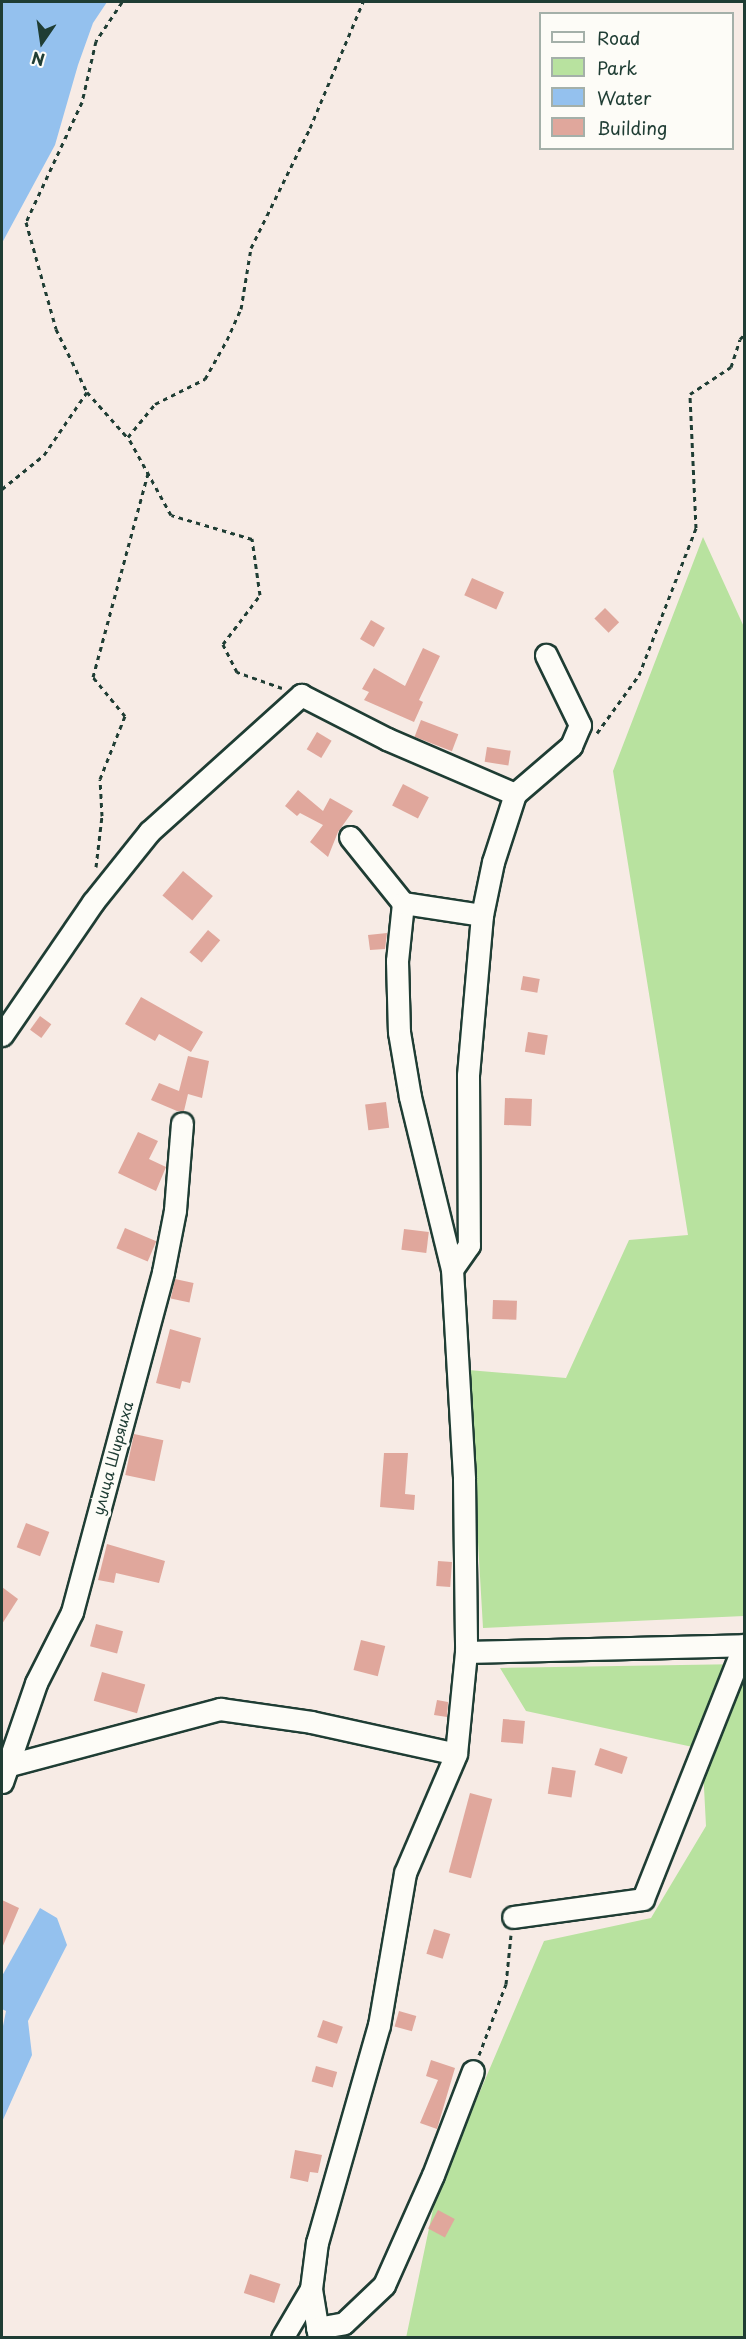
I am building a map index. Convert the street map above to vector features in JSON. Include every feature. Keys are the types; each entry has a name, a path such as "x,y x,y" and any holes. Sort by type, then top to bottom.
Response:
{"street":[{"path":"452,1269 469,1245 468,1075 482,915 493,862 515,794 578,736 577,715 546,655"},
{"path":"2,1035 93,902 149,832 301,695 387,739 515,794"},
{"path":"350,837 402,903 397,961 399,1032 410,1097 452,1269 464,1479 466,1652 456,1754 405,1873 379,2025 317,2242 311,2289 318,2333 344,2323 384,2286 433,2175 473,2071"},
{"path":"402,903 482,915"},
{"name":"улица Ширяиха","path":"3,1772 36,1683 72,1612 163,1272 175,1210 182,1123"},
{"path":"466,1652 744,1645 642,1899 513,1917"},
{"path":"3,1772 220,1709 311,1722 456,1754"},
{"path":"282,2337 311,2289"}],"path":[{"path":"122,2 96,41 82,102 26,222 56,329 87,392 128,437 171,515 252,539 260,595 223,644 237,672 301,695"},
{"path":"128,437 155,404 205,379 227,340 241,309 251,248 310,128 363,2"},
{"path":"578,736 599,733 639,675 696,528 690,394 731,368 740,339 744,335"},
{"path":"2,489 44,455 87,392"},
{"path":"96,870 102,816 100,779 125,716 93,677 148,473"},
{"path":"473,2071 506,1984 513,1917"}],"green space":[{"path":"703,537 744,627 744,1616 483,1628 468,1370 566,1378 629,1240 688,1235 613,771"},
{"path":"744,1664 744,2337 406,2338 436,2195 544,1941 651,1918 706,1826 702,1749 526,1711 500,1668"}],"water":[{"path":"2,2 107,2 93,23 78,65 55,145 2,243"},
{"path":"40,1908 57,1918 67,1945 28,2021 32,2055 2,2122 2,2031 6,2011 2,2009 2,1976"}],"building":[{"path":"472,578 504,592 496,610 464,595"},
{"path":"605,608 619,622 609,633 594,619"},
{"path":"371,620 385,628 374,647 360,639"},
{"path":"423,648 440,656 419,700 423,702 414,722 364,700 369,692 362,689 374,668 405,686"},
{"path":"421,720 458,734 452,751 415,737"},
{"path":"317,732 332,741 321,758 307,749"},
{"path":"487,747 511,751 508,766 485,762"},
{"path":"403,784 429,797 418,819 392,805"},
{"path":"298,790 323,811 330,798 353,811 338,832 328,857 310,842 323,825 300,813 297,816 285,806"},
{"path":"183,871 213,896 192,921 162,896"},
{"path":"208,930 220,940 202,962 189,952"},
{"path":"387,933 385,949 370,950 368,935"},
{"path":"523,976 540,979 537,993 521,990"},
{"path":"141,997 203,1032 191,1052 159,1034 155,1041 125,1024"},
{"path":"40,1016 51,1024 41,1038 30,1030"},
{"path":"528,1032 548,1035 545,1055 525,1052"},
{"path":"188,1056 209,1061 202,1098 188,1094 184,1111 177,1111 151,1100 159,1083 179,1091"},
{"path":"505,1098 532,1099 531,1126 504,1125"},
{"path":"386,1102 389,1128 368,1130 365,1105"},
{"path":"138,1132 158,1141 149,1159 166,1167 156,1191 118,1173"},
{"path":"125,1228 156,1241 148,1262 116,1248"},
{"path":"404,1229 429,1232 426,1253 401,1250"},
{"path":"175,1279 194,1283 189,1303 171,1299"},
{"path":"493,1300 517,1301 516,1320 492,1319"},
{"path":"170,1329 201,1338 190,1383 182,1381 180,1389 156,1383"},
{"path":"134,1434 163,1440 155,1481 125,1475"},
{"path":"384,1453 408,1453 405,1494 415,1495 414,1510 380,1507"},
{"path":"26,1523 49,1532 40,1556 17,1547"},
{"path":"107,1544 165,1561 159,1583 116,1573 114,1583 98,1580"},
{"path":"438,1561 452,1562 450,1587 436,1586"},
{"path":"2,1587 18,1599 2,1624"},
{"path":"96,1624 123,1631 117,1653 90,1646"},
{"path":"361,1640 385,1646 378,1676 354,1670"},
{"path":"102,1672 145,1684 137,1713 94,1701"},
{"path":"437,1700 448,1702 447,1717 434,1715"},
{"path":"503,1719 525,1721 523,1744 501,1742"},
{"path":"600,1748 628,1757 622,1774 594,1765"},
{"path":"552,1767 576,1771 571,1797 548,1794"},
{"path":"470,1793 492,1799 471,1878 449,1872"},
{"path":"2,1900 19,1908 2,1948"},
{"path":"434,1929 450,1934 443,1959 426,1954"},
{"path":"399,2011 416,2016 412,2031 395,2026"},
{"path":"323,2020 343,2027 337,2044 317,2037"},
{"path":"431,2060 455,2068 437,2129 420,2123 438,2080 426,2076"},
{"path":"316,2066 337,2072 333,2087 312,2081"},
{"path":"295,2150 322,2155 318,2173 310,2172 308,2182 290,2178"},
{"path":"438,2210 455,2219 445,2237 428,2229"},
{"path":"250,2274 280,2284 274,2303 244,2293"}]}
